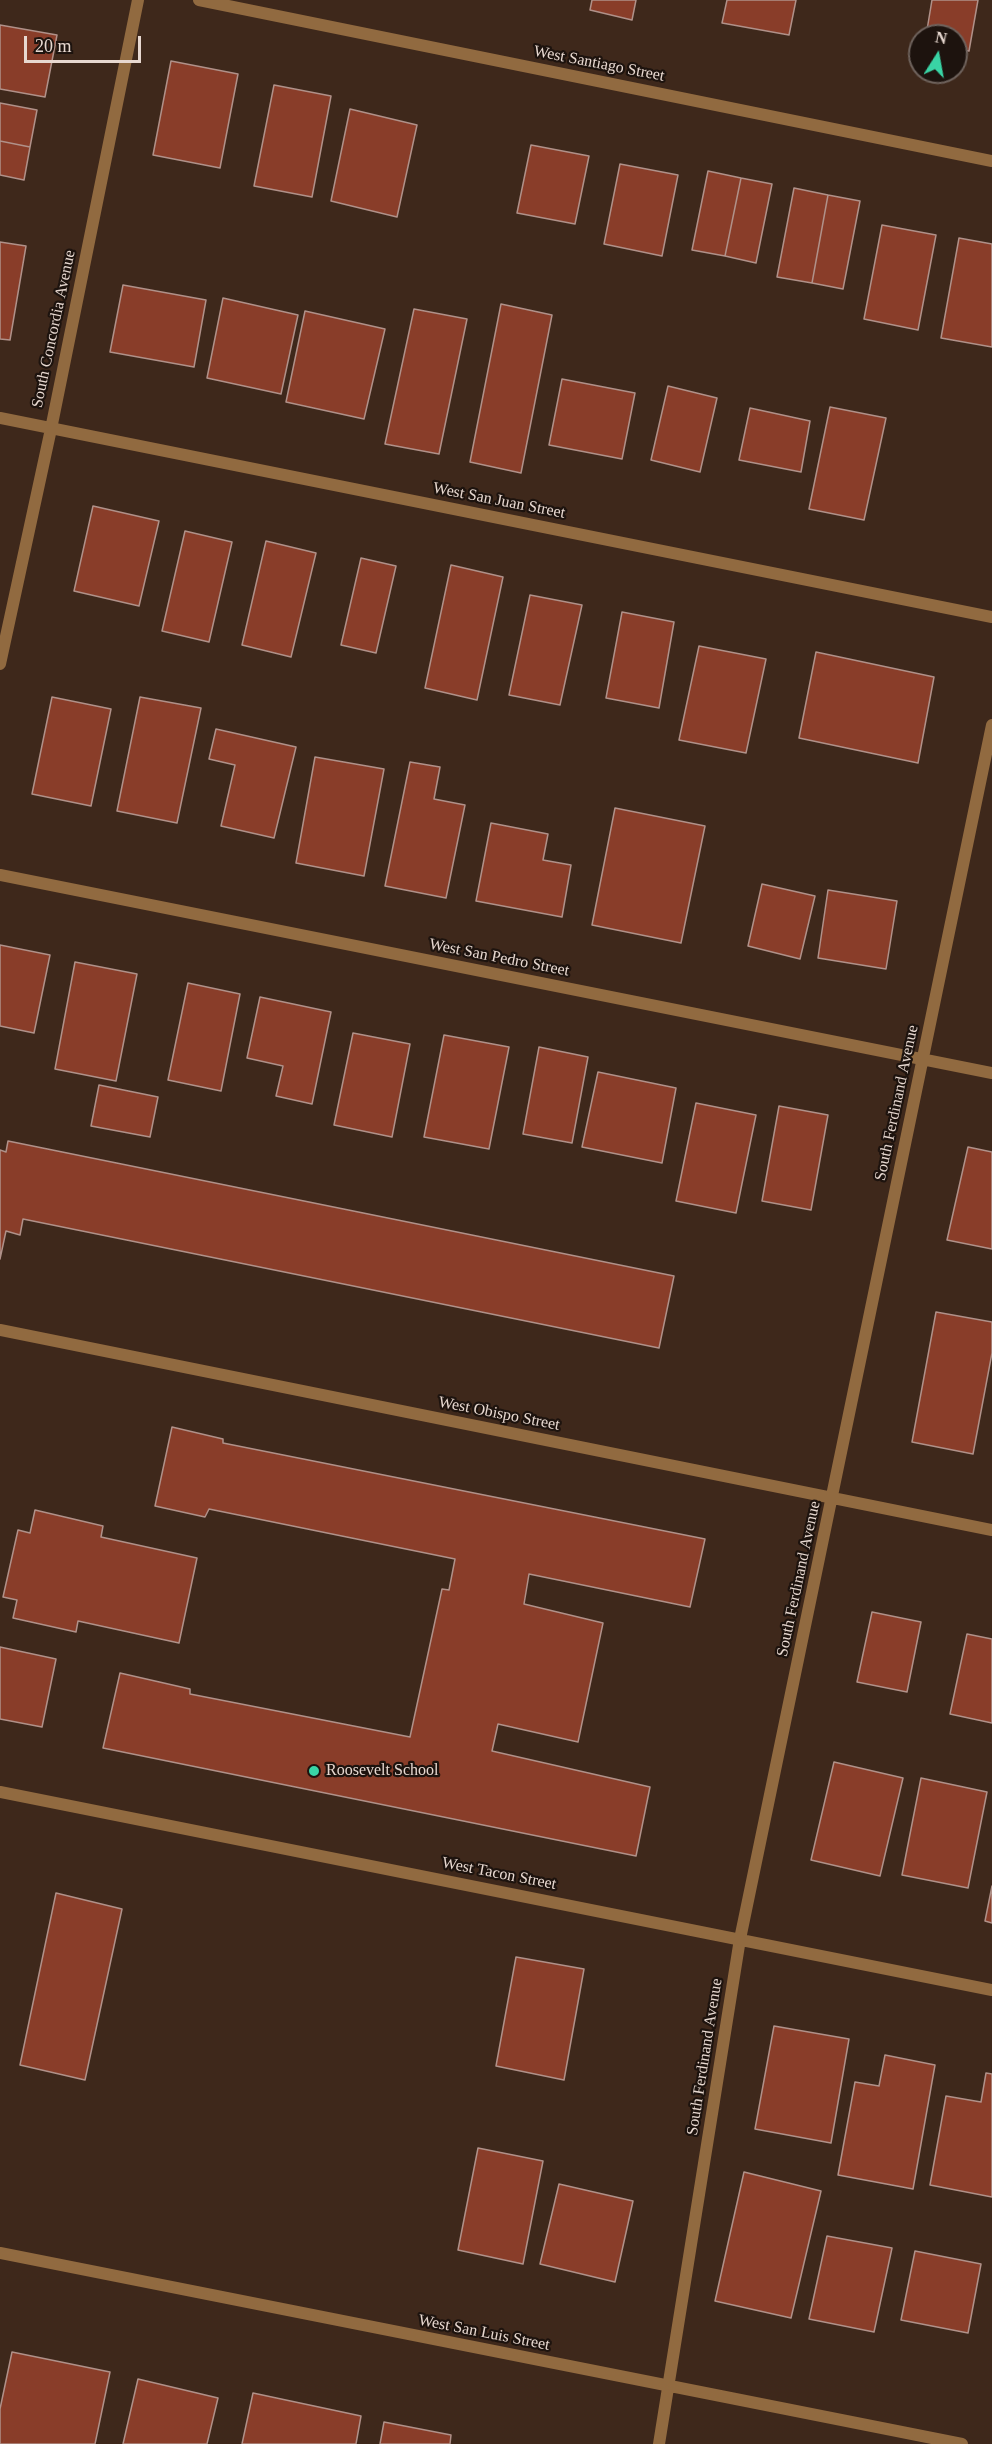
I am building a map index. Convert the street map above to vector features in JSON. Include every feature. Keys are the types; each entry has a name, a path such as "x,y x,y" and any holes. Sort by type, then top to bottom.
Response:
{"street":[{"name":"South Concordia Avenue","path":"0,664 51,429 138,0"},
{"name":"West Santiago Street","path":"199,0 992,161"},
{"name":"West San Juan Street","path":"0,418 992,617"},
{"name":"South Ferdinand Avenue","path":"659,2444 740,1939 992,725"},
{"name":"West San Pedro Street","path":"0,875 992,1074"},
{"name":"West Obispo Street","path":"0,1330 992,1530"},
{"name":"West Tacon Street","path":"0,1792 992,1990"},
{"name":"West San Luis Street","path":"0,2253 962,2444"}],"building":[{"path":"592,0 636,0 632,20 590,10"},
{"path":"727,0 796,0 789,35 722,23"},
{"path":"932,0 978,0 969,51 968,24 928,24"},
{"path":"0,25 57,35 45,97 0,89"},
{"path":"171,61 238,74 220,168 153,155"},
{"path":"274,85 331,96 312,197 254,186"},
{"path":"0,103 37,110 30,147 0,141"},
{"path":"350,109 417,125 397,217 331,201"},
{"path":"0,141 30,147 24,180 0,175"},
{"path":"531,145 589,156 575,224 517,213"},
{"path":"620,164 678,175 662,256 604,244"},
{"path":"708,171 741,178 725,256 692,250"},
{"path":"741,178 772,184 756,263 725,256"},
{"path":"794,188 828,195 812,283 777,277"},
{"path":"828,195 860,201 843,289 812,283"},
{"path":"882,225 936,235 918,330 864,319"},
{"path":"959,238 992,244 992,347 941,338"},
{"path":"0,242 26,246 10,340 0,339"},
{"path":"123,285 206,300 194,367 110,352"},
{"path":"223,298 298,315 281,394 207,378"},
{"path":"501,304 552,315 521,473 470,462"},
{"path":"414,309 467,319 439,454 385,444"},
{"path":"305,311 385,329 364,419 286,402"},
{"path":"562,379 635,393 622,459 549,445"},
{"path":"668,386 717,398 700,472 651,460"},
{"path":"830,407 886,418 864,520 809,509"},
{"path":"750,408 810,421 801,472 739,460"},
{"path":"93,506 159,521 139,606 74,591"},
{"path":"185,531 232,542 209,642 162,631"},
{"path":"266,541 316,553 291,657 242,645"},
{"path":"361,558 396,566 376,653 341,645"},
{"path":"451,565 503,577 477,700 425,688"},
{"path":"530,595 582,605 560,705 509,695"},
{"path":"622,612 674,622 659,708 606,698"},
{"path":"699,646 766,659 746,753 679,740"},
{"path":"816,652 934,677 918,763 799,738"},
{"path":"52,697 111,709 91,806 32,794"},
{"path":"140,697 201,708 177,823 117,811"},
{"path":"216,729 296,747 274,838 221,826 235,765 209,759"},
{"path":"315,757 384,769 364,876 296,863"},
{"path":"410,762 440,767 434,799 465,805 446,898 385,886"},
{"path":"615,808 705,826 681,943 592,925"},
{"path":"491,823 548,834 543,860 571,865 562,917 476,901"},
{"path":"762,884 815,896 800,959 748,946"},
{"path":"828,890 897,901 886,969 818,958"},
{"path":"0,945 50,955 34,1033 0,1026"},
{"path":"75,962 137,974 116,1081 55,1069"},
{"path":"188,983 240,994 221,1091 168,1080"},
{"path":"260,997 331,1012 312,1104 276,1096 283,1066 247,1058"},
{"path":"353,1033 410,1044 392,1137 334,1125"},
{"path":"444,1035 509,1047 489,1149 424,1137"},
{"path":"539,1047 588,1057 572,1143 523,1134"},
{"path":"598,1072 676,1088 662,1163 582,1147"},
{"path":"99,1085 158,1097 150,1137 91,1126"},
{"path":"696,1103 756,1115 736,1213 676,1201"},
{"path":"779,1106 828,1115 811,1210 762,1201"},
{"path":"8,1141 674,1276 659,1348 23,1219 20,1235 6,1231 0,1259 0,1150 6,1152"},
{"path":"968,1147 992,1152 992,1249 947,1240"},
{"path":"936,1312 992,1322 992,1353 973,1454 912,1442"},
{"path":"172,1427 223,1439 223,1443 705,1539 690,1607 529,1574 524,1604 603,1623 578,1742 498,1724 492,1751 650,1787 636,1856 103,1748 120,1673 190,1689 190,1694 410,1737 442,1589 449,1590 455,1559 209,1509 205,1517 155,1506"},
{"path":"35,1510 103,1526 101,1537 197,1558 179,1643 78,1621 76,1632 13,1618 17,1600 3,1597 18,1530 30,1533"},
{"path":"872,1612 921,1622 907,1692 857,1682"},
{"path":"967,1634 992,1639 992,1723 950,1714"},
{"path":"0,1647 56,1659 42,1727 0,1719"},
{"path":"834,1762 903,1778 880,1876 811,1860"},
{"path":"921,1778 987,1792 968,1888 902,1875"},
{"path":"992,1886 992,1923 985,1921"},
{"path":"56,1893 122,1909 85,2080 20,2065"},
{"path":"516,1957 584,1969 564,2080 496,2066"},
{"path":"774,2026 849,2039 831,2143 755,2129"},
{"path":"885,2055 935,2065 913,2189 838,2175 855,2082 879,2086"},
{"path":"986,2073 992,2074 992,2197 930,2185 946,2096 981,2102"},
{"path":"478,2148 543,2161 523,2264 458,2250"},
{"path":"744,2172 821,2191 791,2318 715,2301"},
{"path":"559,2184 633,2201 615,2282 540,2264"},
{"path":"827,2236 892,2248 874,2332 809,2319"},
{"path":"915,2251 981,2264 968,2333 901,2320"},
{"path":"12,2352 110,2372 95,2444 0,2444 0,2409"},
{"path":"138,2379 218,2398 207,2444 123,2444"},
{"path":"253,2393 361,2416 356,2444 242,2444"},
{"path":"384,2422 451,2435 450,2444 380,2444"}],"place":[{"name":"Roosevelt School","path":"314,1771"}]}
